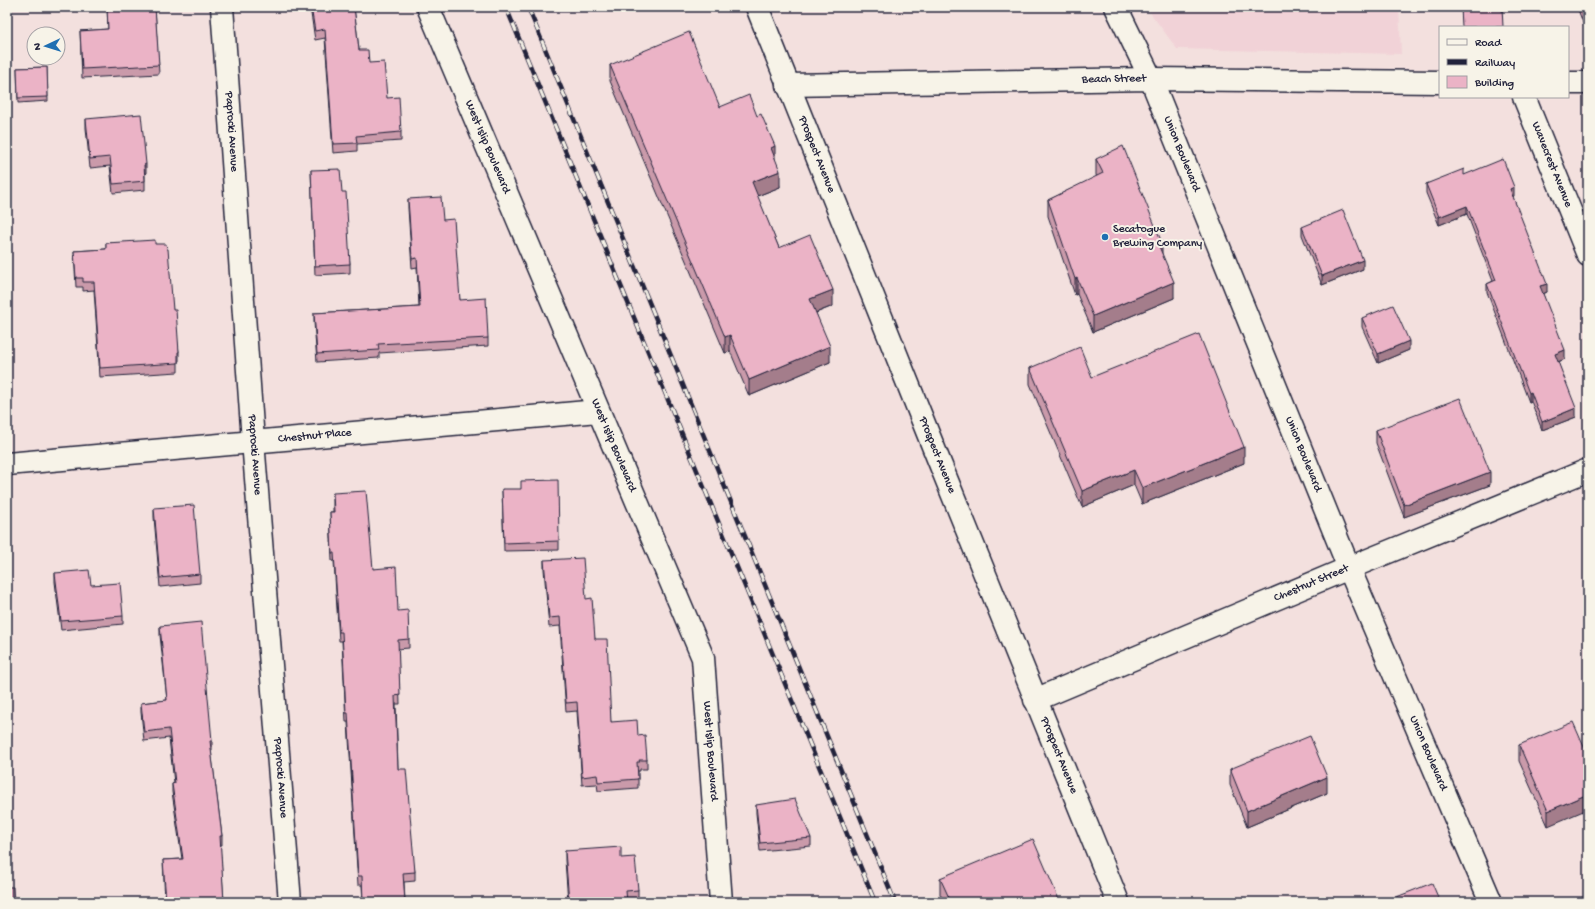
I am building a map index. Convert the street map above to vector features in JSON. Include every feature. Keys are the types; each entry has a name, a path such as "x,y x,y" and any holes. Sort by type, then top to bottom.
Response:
{"street":[{"name":"Paprocki Avenue","path":"222,7 253,441 290,902"},
{"name":"West Islip Boulevard","path":"428,7 703,658 721,902"},
{"name":"Prospect Avenue","path":"756,7 1035,700 1118,902"},
{"name":"Union Boulevard","path":"1116,7 1151,79 1350,568 1491,902"},
{"name":"Beach Street","path":"787,85 1151,79 1439,82"},
{"path":"1569,83 1588,83"},
{"name":"Wavecrest Avenue","path":"1524,98 1588,255"},
{"name":"Chestnut Place","path":"7,464 598,411"},
{"name":"Chestnut Street","path":"1035,700 1588,470"}],"shaded area":[{"path":"1146,7 1399,7 1401,54 1177,49"}],"building":[{"path":"107,7 155,7 159,65 82,69 80,31 108,29"},
{"path":"311,7 354,7 359,50 368,50 369,63 384,62 387,98 399,97 401,132 356,136 357,143 333,144 325,29 315,31"},
{"path":"1461,7 1502,7 1503,26 1462,26"},
{"path":"1580,7 1588,7 1588,27"},
{"path":"689,32 720,107 749,95 757,116 761,114 775,146 771,148 780,171 752,182 779,248 810,235 833,290 810,299 830,346 749,380 730,335 725,337 610,65"},
{"path":"47,67 48,97 18,98 17,68"},
{"path":"141,114 146,164 144,165 145,181 113,184 110,157 90,159 86,119"},
{"name":"Secatogue Brewing Company","path":"1123,146 1162,243 1158,244 1174,282 1093,316 1077,278 1075,279 1048,200 1103,173 1096,159"},
{"path":"1503,159 1514,187 1510,189 1547,284 1540,286 1565,350 1555,354 1576,408 1542,422 1531,392 1529,393 1487,284 1496,280 1467,206 1439,217 1426,184 1464,169 1464,175"},
{"path":"340,169 342,192 346,192 350,264 315,266 311,170"},
{"path":"441,197 443,220 454,219 460,300 486,298 488,338 378,344 379,350 317,354 314,313 420,307 417,258 412,259 408,199"},
{"path":"1343,210 1363,260 1322,276 1302,227"},
{"path":"155,240 155,244 166,244 168,249 173,310 176,310 179,352 178,363 100,368 94,282 83,282 83,278 76,278 74,251 106,249 106,243"},
{"path":"1393,305 1409,341 1378,354 1362,318"},
{"path":"1199,334 1244,447 1142,488 1134,470 1082,491 1030,368 1080,347 1092,377"},
{"path":"1460,398 1490,472 1404,505 1376,430"},
{"path":"558,480 559,541 504,543 502,489 521,489 521,481"},
{"path":"366,491 373,569 396,567 398,611 408,610 409,639 398,640 400,695 395,696 398,769 406,769 415,872 403,873 405,902 363,902 362,876 358,876 348,713 346,713 342,632 339,632 330,512 334,512 333,493"},
{"path":"194,505 200,574 160,578 154,508"},
{"path":"583,558 586,599 592,598 595,639 607,639 611,722 637,720 638,736 645,735 647,760 639,760 640,762 637,762 638,779 598,782 597,775 582,777 577,702 566,703 560,617 549,618 544,560"},
{"path":"89,570 91,585 120,583 123,616 61,621 55,573"},
{"path":"201,622 212,741 210,741 222,836 220,836 224,902 166,902 163,860 183,859 172,784 175,783 169,729 144,732 141,703 167,700 160,626"},
{"path":"1573,722 1588,756 1588,794 1548,811 1519,745"},
{"path":"1310,736 1327,777 1247,811 1230,769"},
{"path":"795,799 811,838 760,843 756,805"},
{"path":"1033,839 1060,902 951,902 940,878"},
{"path":"621,847 621,858 635,857 638,890 626,891 627,902 569,902 565,851"},
{"path":"1432,883 1440,902 1384,902"},
{"path":"7,887 13,887 14,902 7,902"}],"railway":[{"path":"506,7 875,902"},
{"path":"528,7 895,902"}],"place":[{"name":"Secatogue Brewing Company","path":"1105,237"}]}
